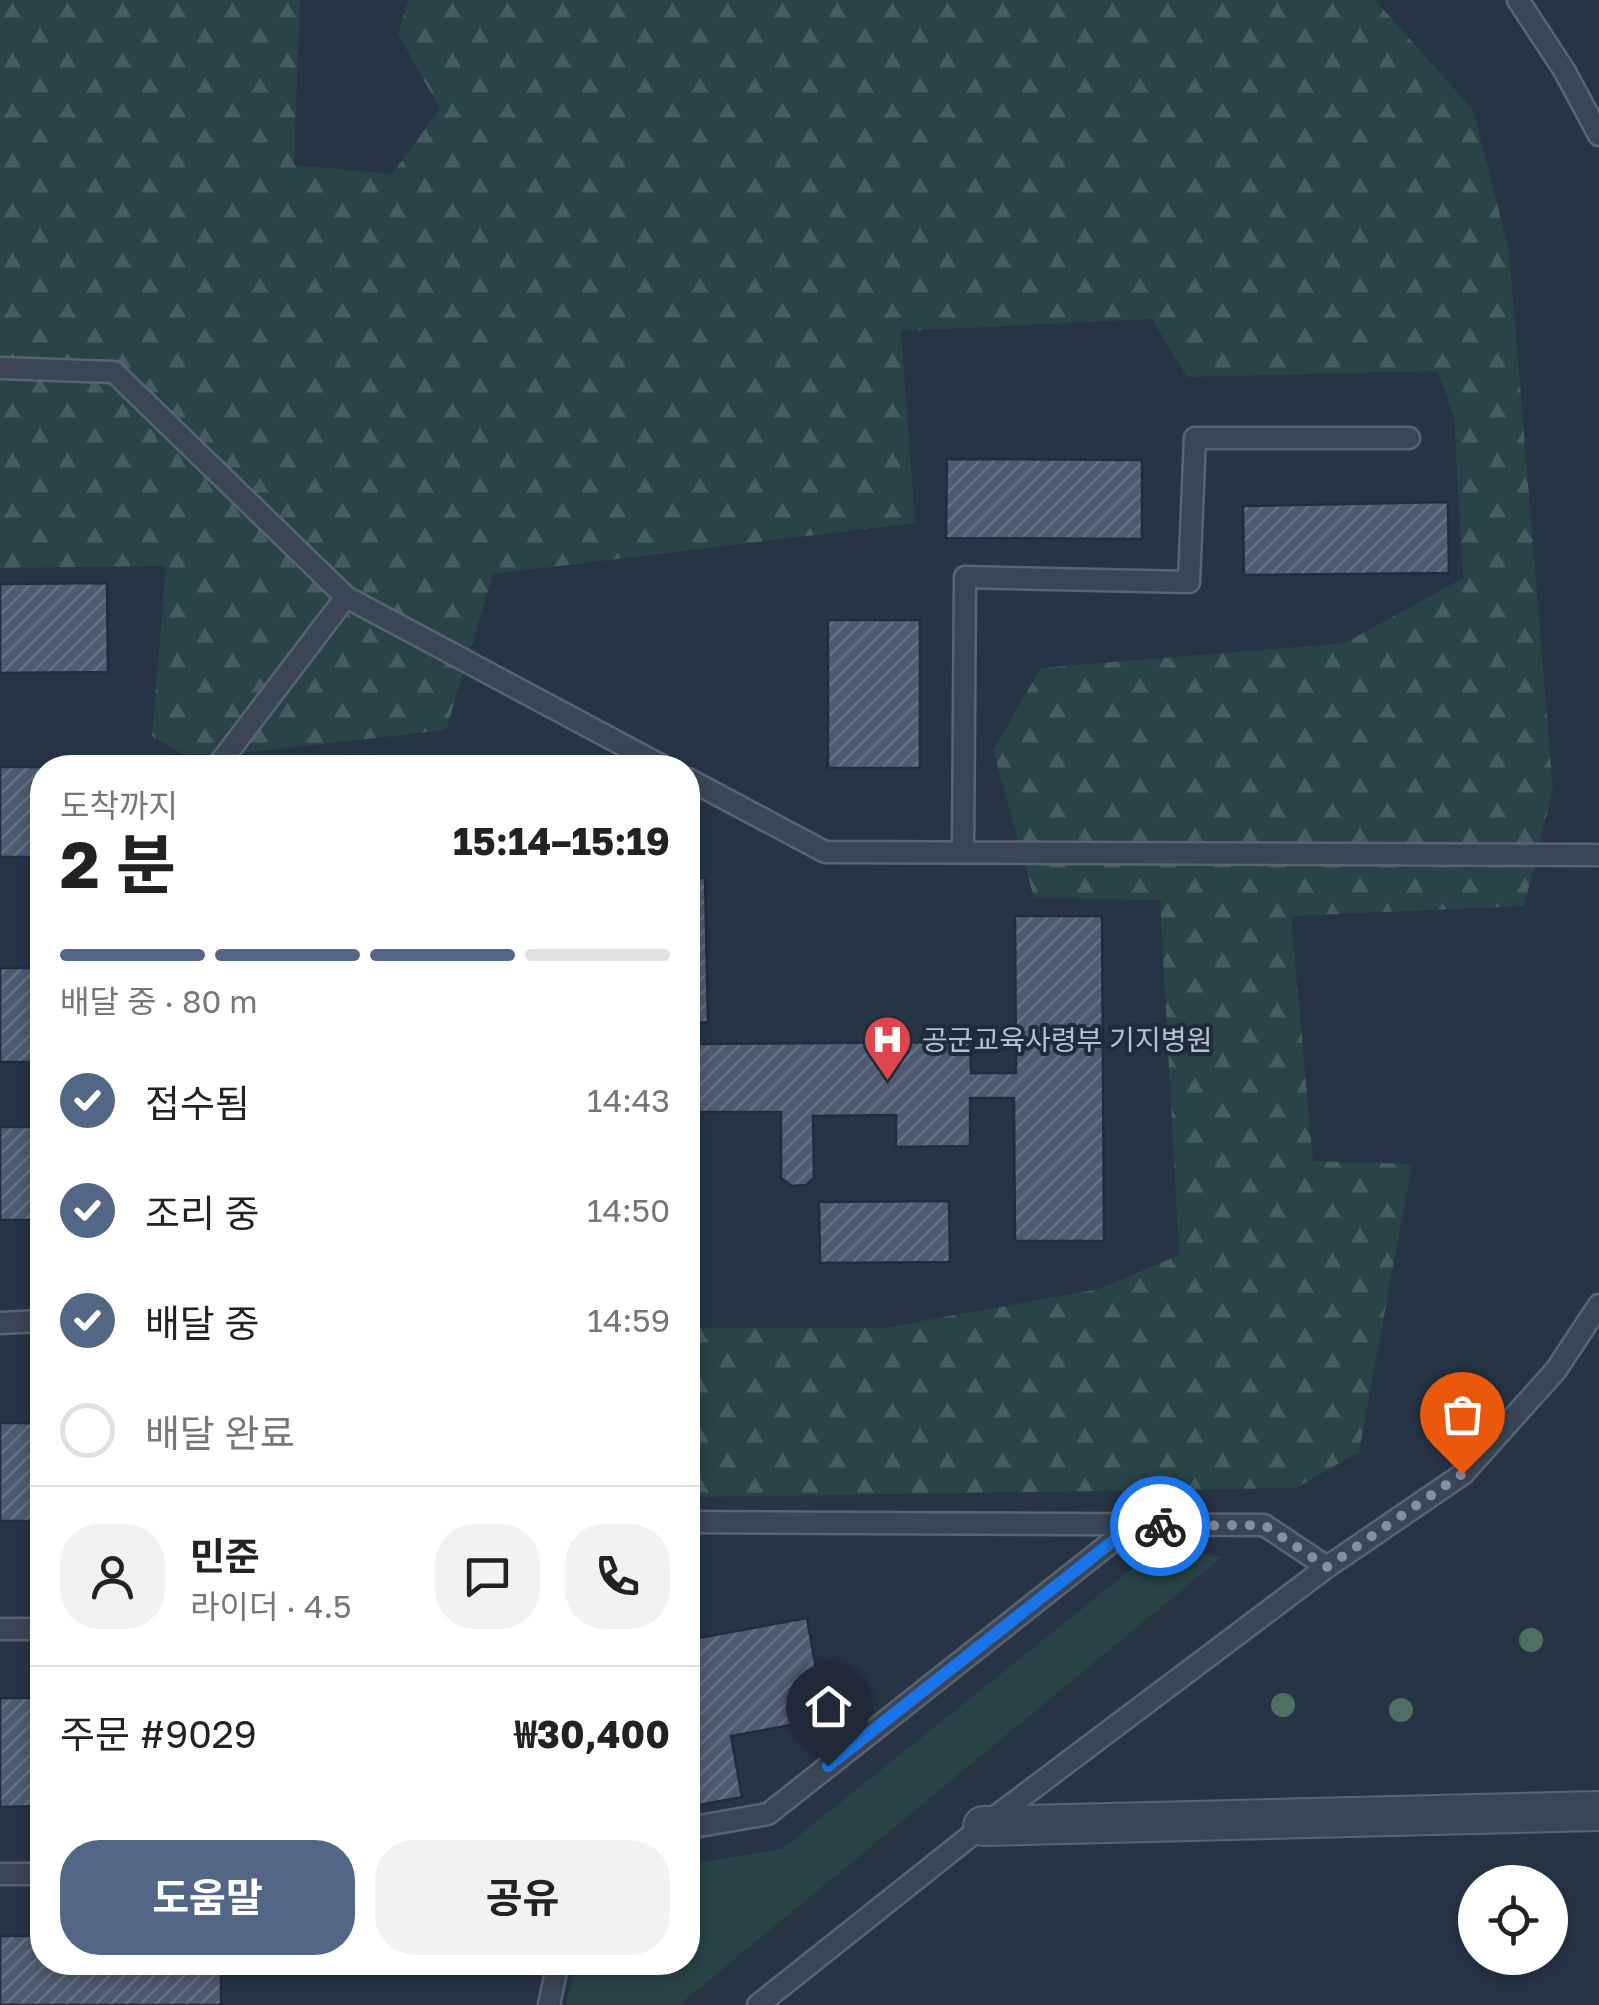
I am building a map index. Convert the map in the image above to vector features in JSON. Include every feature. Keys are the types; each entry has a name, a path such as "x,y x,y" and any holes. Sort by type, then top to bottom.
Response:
{"street":[{"path":"983,1826 1599,1811"}],"lane":[{"path":"1518,0 1564,70 1599,135"},
{"path":"0,368 114,372 346,598 642,755"},
{"path":"963,850 965,576 1189,582 1195,438 1409,438"},
{"path":"226,755 346,598"},
{"path":"700,785 826,852 1599,855"},
{"path":"758,2005 983,1826 1327,1567 1462,1474 1556,1370 1599,1305"},
{"path":"0,1323 30,1322"},
{"path":"700,1522 1264,1525 1327,1567"},
{"path":"700,1826 768,1814 1132,1526"},
{"path":"0,1629 30,1629"},
{"path":"0,1874 30,1874"},
{"path":"549,2005 555,1975"}],"green space":[{"path":"0,0 300,0 294,165 392,174 440,109 398,34 408,0 1375,0 1473,110 1509,250 1553,790 1524,906 1291,916 1313,1161 1412,1164 1359,1452 1296,1488 700,1497 700,1328 883,1328 1099,1289 1179,1255 1160,900 1034,898 993,750 1041,668 1345,643 1463,578 1454,416 1437,371 1187,377 1152,319 901,331 915,523 493,574 446,730 226,755 184,755 152,736 166,566 0,568"},
{"path":"1159,1547 1222,1557 679,2005 566,2005 573,1975 700,1975 700,1862 782,1849"}],"building":[{"path":"947,459 1142,460 1142,539 946,538"},
{"path":"1448,502 1449,573 1244,575 1243,506"},
{"path":"107,583 108,672 0,673 0,584"},
{"path":"828,620 920,620 920,768 828,768"},
{"path":"0,767 30,767 30,857 0,857"},
{"path":"700,878 705,878 708,1022 700,1022"},
{"path":"1015,916 1102,916 1104,1241 1015,1241 1014,1098 970,1098 970,1146 896,1147 896,1115 813,1116 814,1178 806,1185 792,1186 781,1178 781,1112 700,1112 700,1044 970,1042 971,1073 1016,1073"},
{"path":"0,968 30,968 30,1062 0,1062"},
{"path":"0,1127 30,1127 30,1220 0,1220"},
{"path":"949,1201 950,1262 820,1263 819,1202"},
{"path":"0,1423 30,1423 30,1521 0,1521"},
{"path":"807,1618 825,1719 731,1736 742,1797 700,1805 700,1638"},
{"path":"0,1698 30,1698 30,1806 0,1807"},
{"path":"0,1936 30,1936 30,1975 221,1975 221,2005 0,2005"}],"way so far":[{"path":"1160,1526 1264,1525 1327,1567 1462,1474"}],"place":[{"name":"공군교육사령부 기지병원","path":"887,1082"}],"route":[{"path":"828,1766 1132,1526 1160,1526"}]}
